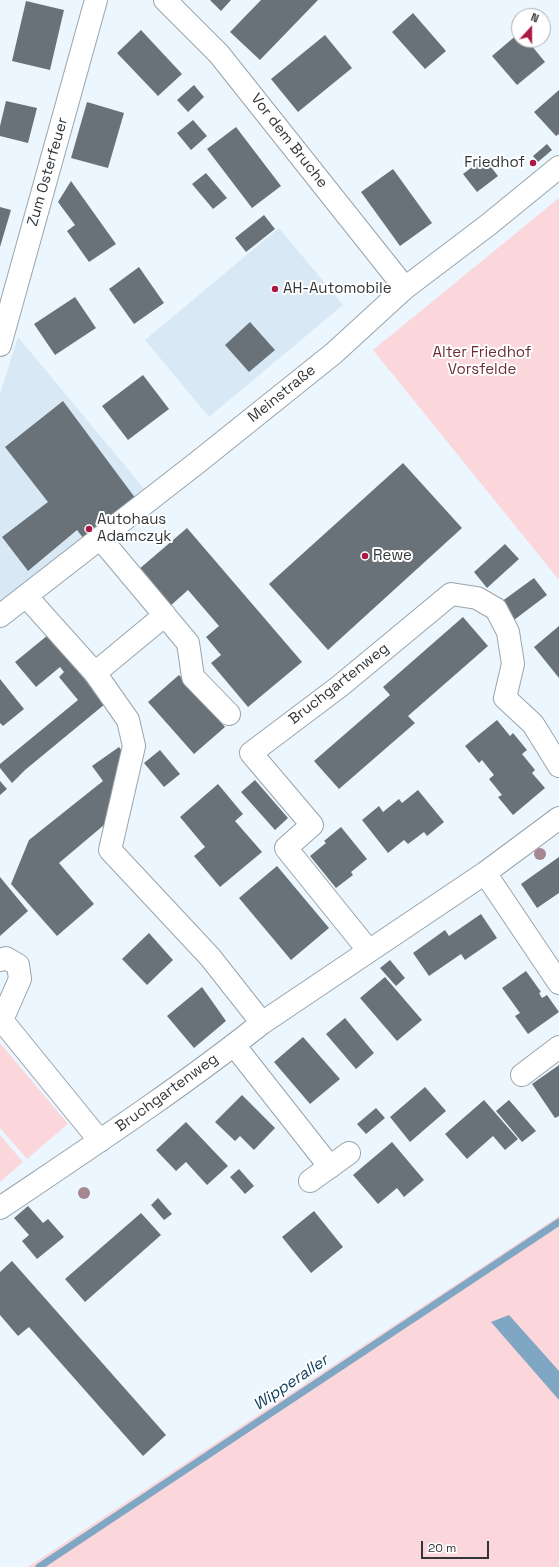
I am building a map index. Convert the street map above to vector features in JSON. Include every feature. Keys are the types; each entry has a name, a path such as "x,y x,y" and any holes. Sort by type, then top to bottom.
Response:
{"street":[{"name":"Zum Osterfeuer","path":"0,345 96,0"},
{"name":"Vor dem Bruche","path":"166,0 219,54 405,288"},
{"name":"Meinstraße","path":"0,616 334,353 405,288 488,225 559,167"},
{"path":"100,538 188,643 193,677 229,714"},
{"name":"Bruchgartenweg","path":"369,951 286,848 312,825 251,753 340,686 450,594 477,598 496,609 508,632 513,664 505,698 533,724 559,766"},
{"path":"26,596 95,673 128,720 134,746 110,850 210,957 262,1023"},
{"path":"95,673 164,615"},
{"name":"Bruchgartenweg","path":"0,1208 100,1141 234,1045 262,1023 485,873 559,818"},
{"path":"485,873 559,983"},
{"path":"0,960 6,958 18,965 20,979 1,1019"},
{"name":"Bruchgartenweg","path":"1,1019 100,1141"},
{"name":"Bruchgartenweg","path":"234,1045 330,1167"},
{"path":"522,1075 559,1047"},
{"path":"310,1181 348,1153"}],"shaded area":[{"path":"279,228 343,305 209,417 145,340"},
{"path":"18,337 151,497 0,620 0,394"}],"green space":[{"name":"Alter Friedhof Vorsfelde","path":"559,198 559,580 373,350"},
{"path":"0,1043 68,1124 27,1159 0,1128"},
{"path":"0,1135 23,1162 0,1182"},
{"path":"559,1216 559,1567 28,1567"}],"water":[{"path":"509,1315 559,1371 559,1400 491,1322"}],"building":[{"path":"210,0 231,0 221,11"},
{"path":"261,0 318,0 260,60 230,32"},
{"path":"26,1 64,10 50,70 12,61"},
{"path":"413,13 446,51 425,69 392,32"},
{"path":"141,30 182,74 158,96 117,53"},
{"path":"325,35 352,68 298,112 271,79"},
{"path":"511,40 511,48 534,48 545,62 517,85 492,56"},
{"path":"194,85 204,97 188,112 177,100"},
{"path":"559,90 559,134 556,136 534,112"},
{"path":"6,101 37,108 28,143 0,136 0,126"},
{"path":"87,102 124,113 108,168 71,158"},
{"path":"193,120 207,136 191,150 177,133"},
{"path":"236,127 281,186 252,208 207,149"},
{"path":"547,144 552,150 538,162 533,156"},
{"path":"484,158 498,176 477,192 463,174"},
{"path":"393,169 432,223 400,246 361,192"},
{"path":"206,173 227,198 213,209 192,184"},
{"path":"71,181 116,244 89,262 67,231 75,225 58,202"},
{"path":"0,207 11,210 0,247"},
{"path":"264,215 275,229 246,252 235,238"},
{"path":"139,267 164,303 134,324 109,289"},
{"path":"75,297 96,328 55,355 34,324"},
{"path":"250,322 275,350 249,372 225,345"},
{"path":"143,375 169,409 128,440 102,406"},
{"path":"63,401 136,499 87,543 77,530 28,571 2,537 48,502 5,447"},
{"name":"Rewe","path":"403,463 462,528 328,650 269,584"},
{"path":"187,528 302,662 248,707 211,663 221,655 206,637 219,626 188,590 169,607 138,570"},
{"path":"505,544 519,559 487,588 474,572"},
{"path":"534,578 547,595 514,620 501,602"},
{"path":"463,617 488,646 408,716 415,723 339,789 314,761 390,695 383,687"},
{"path":"559,626 559,678 534,647"},
{"path":"48,635 105,704 25,770 12,783 0,768 0,764 78,700 59,677 64,672 60,667 36,687 15,662"},
{"path":"179,675 225,727 194,754 148,702"},
{"path":"0,679 24,709 3,726 0,723"},
{"path":"497,720 510,736 513,733 527,750 522,754 535,770 532,773 545,788 513,815 498,797 502,795 489,779 494,775 482,760 479,763 465,746"},
{"path":"119,747 127,758 104,825 59,863 94,904 57,936 11,884 29,840 103,781 92,766"},
{"path":"160,750 180,774 164,787 144,763"},
{"path":"255,780 288,818 275,830 241,792"},
{"path":"0,781 7,789 0,795"},
{"path":"218,784 243,814 235,821 262,852 220,887 194,856 205,847 180,817"},
{"path":"418,790 444,822 427,836 424,832 408,844 404,840 388,853 362,820 379,806 383,812 399,799 402,803"},
{"path":"341,827 367,859 351,872 353,875 336,888 310,856 326,843 324,841"},
{"path":"559,857 559,893 537,908 521,884"},
{"path":"277,866 329,928 291,960 239,898"},
{"path":"0,877 28,911 0,936"},
{"path":"481,914 497,938 465,960 461,954 429,976 413,953 445,930 449,936"},
{"path":"149,933 173,960 147,985 122,959"},
{"path":"390,960 405,978 396,986 380,968"},
{"path":"526,971 541,992 539,993 542,998 547,995 559,1012 528,1034 515,1016 520,1013 502,988"},
{"path":"385,977 422,1020 397,1041 360,998"},
{"path":"202,987 226,1021 194,1048 167,1016"},
{"path":"345,1018 374,1053 356,1069 326,1034"},
{"path":"303,1037 340,1079 310,1104 274,1062"},
{"path":"559,1065 559,1116 555,1118 532,1084"},
{"path":"425,1087 446,1111 410,1142 390,1117"},
{"path":"242,1095 275,1128 254,1150 240,1136 235,1141 215,1122"},
{"path":"484,1100 518,1139 505,1150 493,1136 467,1159 445,1134"},
{"path":"509,1100 536,1131 522,1142 496,1111"},
{"path":"376,1108 385,1118 366,1134 357,1124"},
{"path":"186,1122 228,1166 207,1185 186,1162 176,1171 156,1150"},
{"path":"392,1142 424,1180 404,1197 397,1188 378,1204 353,1175"},
{"path":"239,1169 254,1186 245,1194 230,1177"},
{"path":"158,1198 172,1214 164,1220 151,1205"},
{"path":"28,1206 43,1223 48,1219 64,1237 37,1259 22,1241 29,1235 14,1218"},
{"path":"314,1211 343,1247 311,1273 282,1237"},
{"path":"141,1213 161,1235 85,1302 65,1279"},
{"path":"12,1261 166,1435 143,1456 29,1327 18,1336 0,1315 0,1272"}],"waterway":[{"name":"Wipperaller","path":"39,1567 559,1222"}],"place":[{"name":"Friedhof","path":"533,163"},
{"name":"AH-Automobile","path":"275,289"},
{"name":"Autohaus Adamczyk","path":"89,529"},
{"name":"Rewe","path":"365,556"}]}
